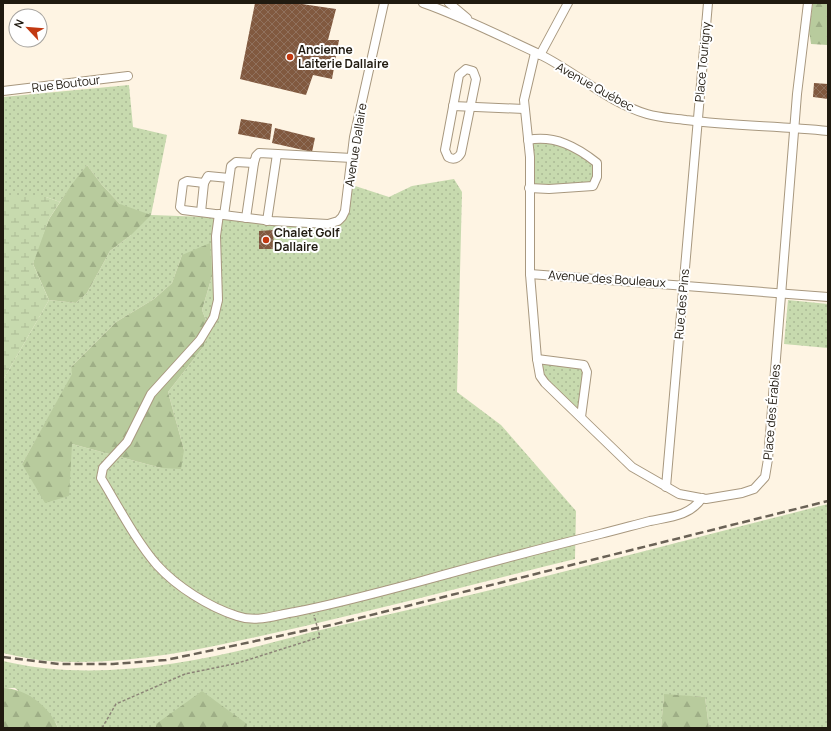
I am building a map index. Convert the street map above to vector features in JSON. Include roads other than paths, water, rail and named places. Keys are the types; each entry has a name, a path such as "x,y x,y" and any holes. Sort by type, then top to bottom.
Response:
{"street":[{"name":"Avenue Dallaire","path":"270,221 328,224 335,222 342,217 347,203 354,137 384,3"},
{"name":"Avenue Québec","path":"422,3 471,21 537,54 604,94 646,114 699,121 828,131"},
{"path":"449,3 471,21"},
{"path":"537,54 568,3"},
{"name":"Place Tourigny","path":"699,121 708,3"},
{"name":"Place des Érables","path":"537,54 525,90 524,109 530,157 530,274 538,369 545,383 581,417 597,436 632,467 679,494 702,498 742,493 759,486 765,477 783,294 795,128 808,3"},
{"path":"468,69 473,71 476,76 461,154 458,158 452,159 448,157 445,150 453,106 461,71 468,69"},
{"name":"Rue Boutour","path":"3,91 128,76"},
{"path":"453,106 524,109"},
{"name":"Rue des Pins","path":"666,487 699,121"},
{"path":"528,140 539,138 559,141 584,152 598,163 598,176 593,186 549,189 529,188"},
{"path":"246,218 254,163 259,152 352,158"},
{"path":"204,183 187,181 183,183 180,207 183,210 270,221 277,154"},
{"path":"254,163 236,162 231,166 216,236 218,300 214,317 200,340 148,399 127,442 103,468 101,478 150,556 182,587 237,616 261,620 312,609 558,544 672,518 688,511 698,504 702,498"},
{"path":"201,212 204,183 208,176 229,178"},
{"name":"Avenue des Bouleaux","path":"530,274 828,297"},
{"path":"536,359 584,366 587,372 581,417"}],"railway":[{"path":"3,657 59,664 113,664 166,660 331,625 828,501"}],"place":[{"name":"Ancienne Laiterie Dallaire","path":"290,57"},
{"name":"Chalet Golf Dallaire","path":"266,240"}]}
